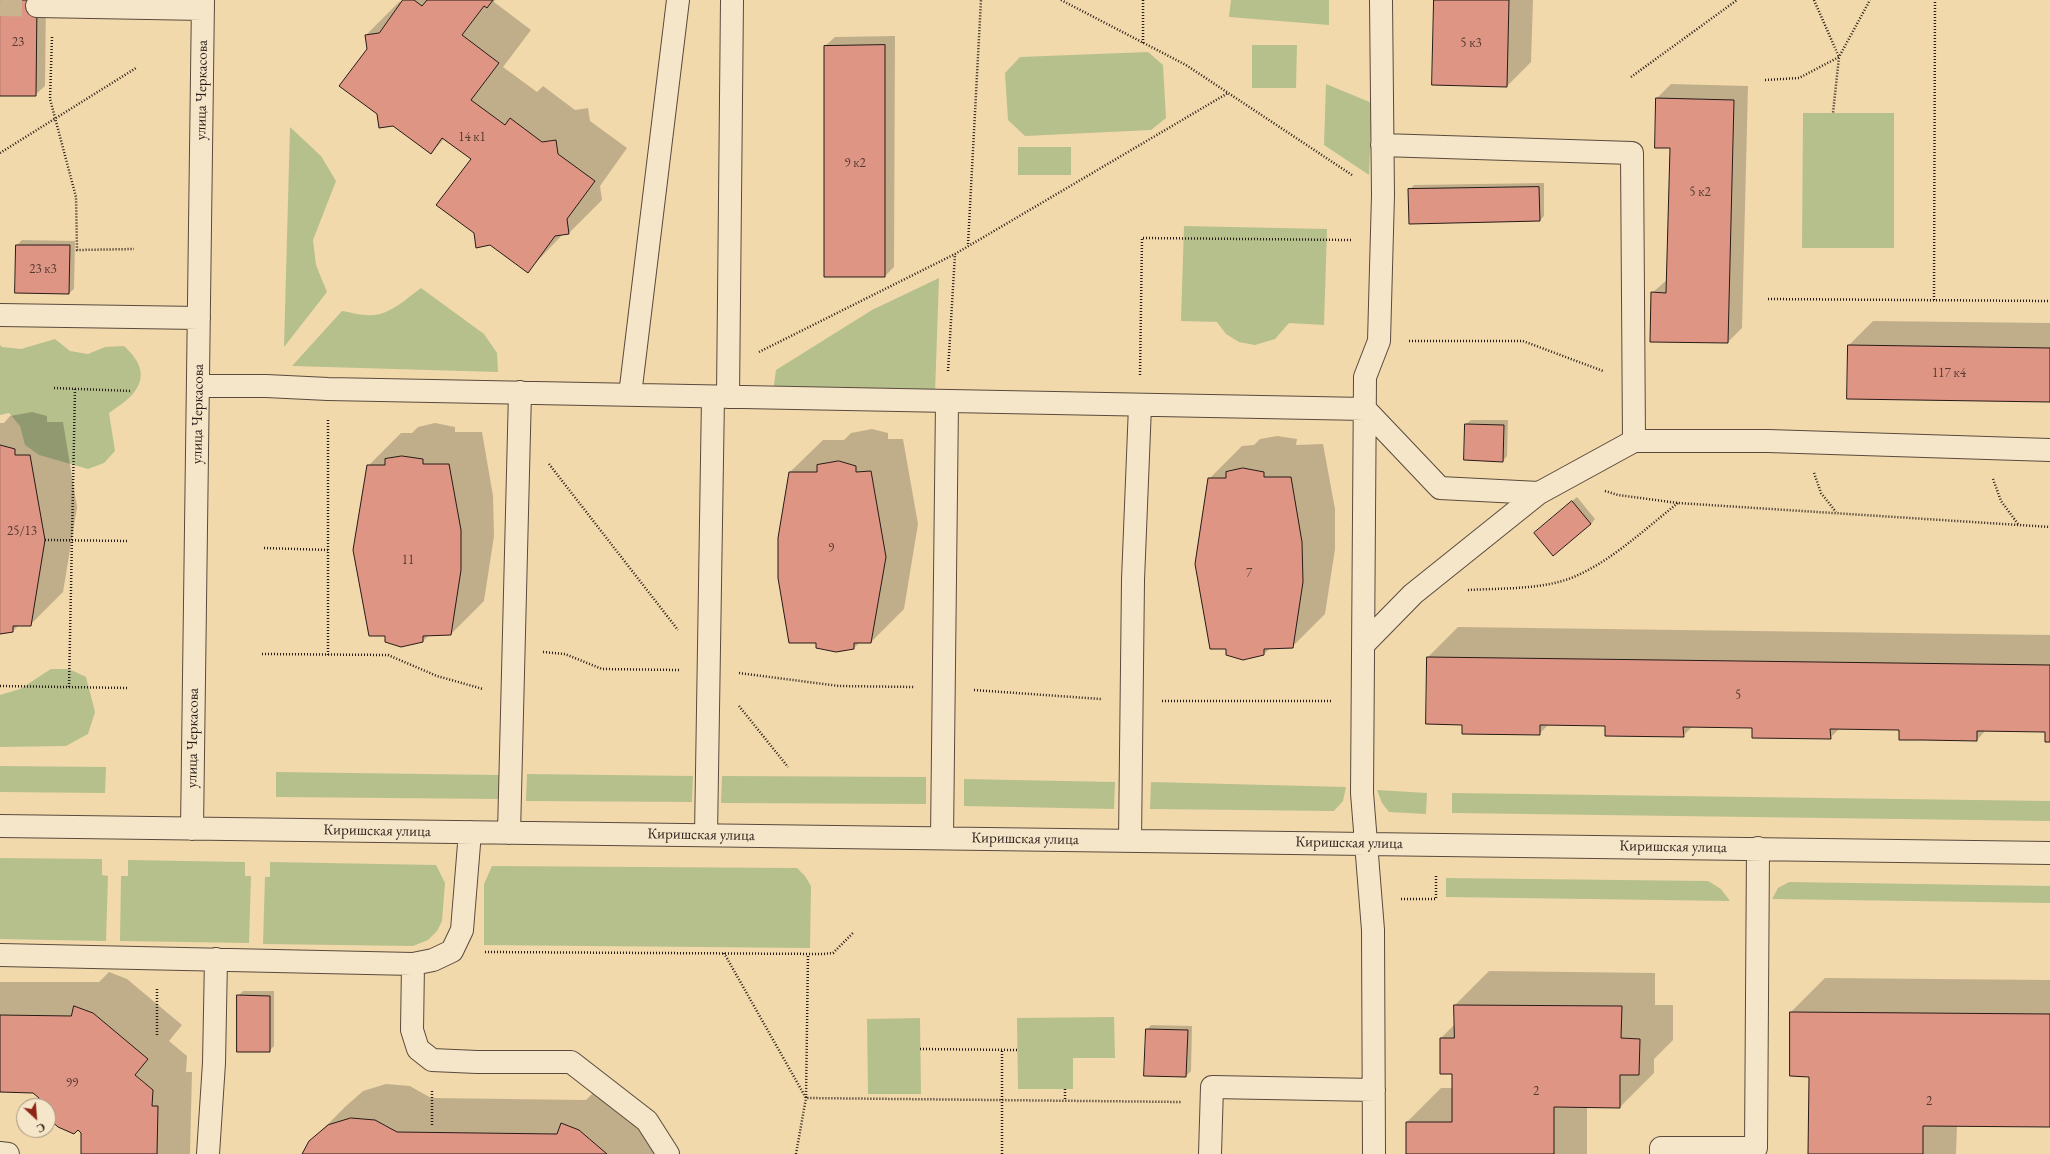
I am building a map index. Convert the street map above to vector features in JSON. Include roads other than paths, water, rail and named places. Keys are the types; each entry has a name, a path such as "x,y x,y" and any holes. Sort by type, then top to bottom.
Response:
{"street":[{"path":"630,395 678,0"},
{"path":"706,835 709,670 720,397 729,367 732,0"},
{"path":"1374,1154 1373,930 1362,793 1365,377 1379,341 1383,196 1382,0"},
{"path":"44,6 203,5"},
{"name":"улица Черкасова","path":"192,829 203,5"},
{"path":"1382,145 1632,153 1634,441"},
{"path":"0,315 199,318"},
{"path":"198,386 266,386 328,389 1140,406 1365,409 1440,488 1538,493"},
{"path":"509,833 520,392"},
{"path":"942,838 947,402"},
{"path":"1130,840 1133,580 1140,406"},
{"path":"1364,644 1413,594 1538,493 1634,441 1811,443 2050,450"},
{"name":"Киришская улица","path":"0,826 2050,853"},
{"path":"0,955 413,964 433,960 452,951 462,930 470,832"},
{"path":"1661,1154 1661,1148 1756,1148 1758,848"},
{"path":"208,1154 214,1063 216,959"},
{"path":"413,964 412,1030 418,1049 432,1060 477,1062 571,1062 647,1121 668,1154"},
{"path":"1210,1154 1212,1087 1374,1090"},
{"path":"0,1153 8,1154"}],"tunnel":[{"path":"0,5 37,6"}]}
